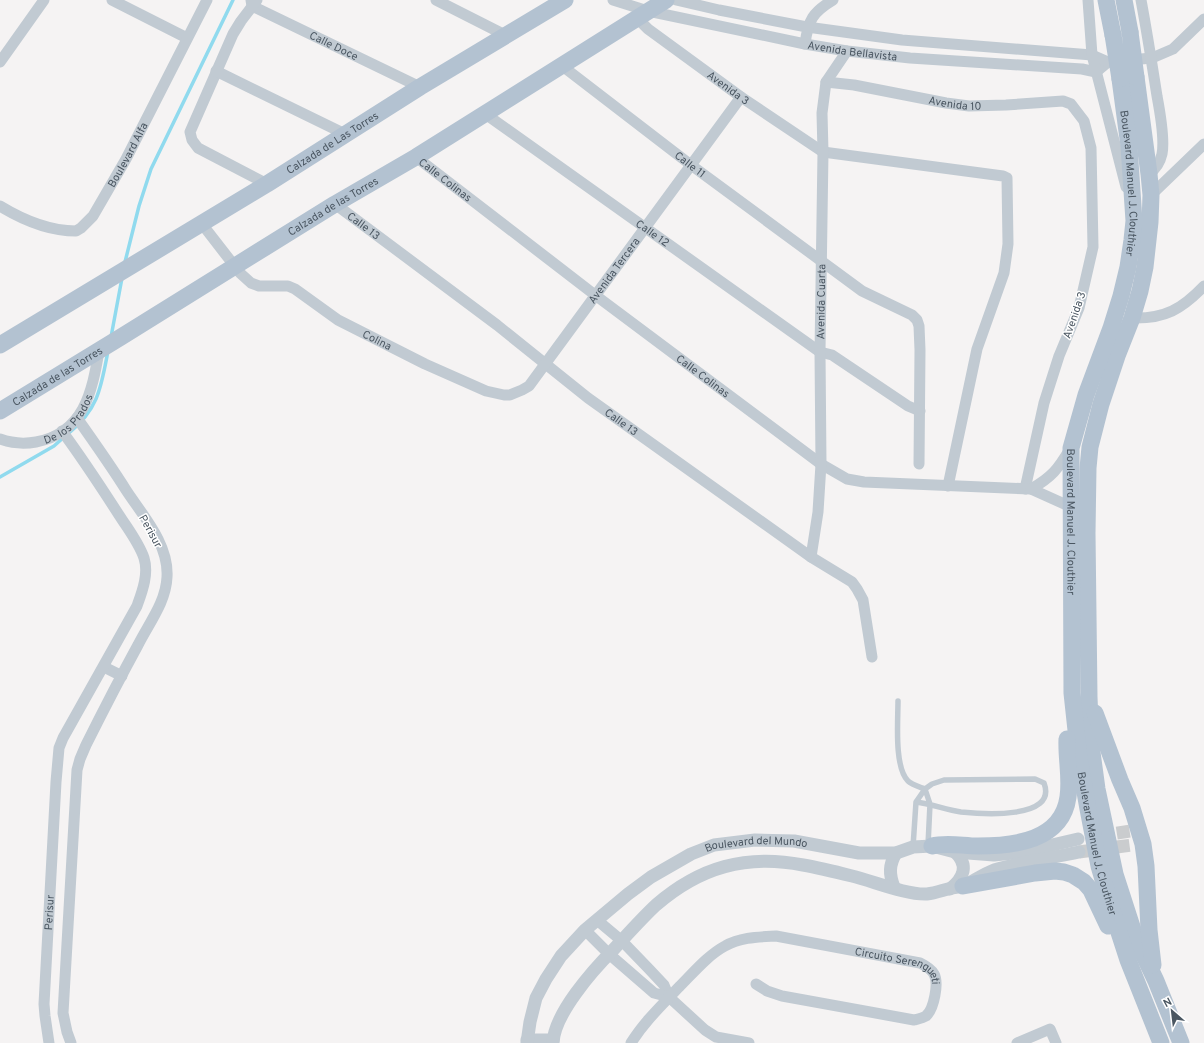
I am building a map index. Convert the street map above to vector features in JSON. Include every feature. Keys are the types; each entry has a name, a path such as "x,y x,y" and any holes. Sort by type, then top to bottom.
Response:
{"main road":[{"name":"Calzada de Las Torres","path":"0,345 202,224 420,87 565,0"},
{"name":"Calzada de las Torres","path":"0,411 335,204 416,156 666,0"},
{"name":"Boulevard Manuel J. Clouthier","path":"1106,0 1113,35 1128,78 1149,174 1151,195 1150,222 1145,267 1132,318 1100,404 1090,447 1088,468 1079,758 1099,866 1128,960 1161,1043"},
{"name":"Boulevard Manuel J. Clouthier","path":"1124,0 1130,32 1128,78 1129,146 1132,213 1134,221 1132,240 1128,267 1121,296 1086,395 1071,448 1071,508 1080,695 1091,745 1097,789 1115,874 1136,939 1156,981 1181,1043"},
{"path":"1080,695 1146,866 1149,930 1156,981"},
{"path":"930,846 939,844 987,846 1024,841 1040,836 1054,825 1064,811 1068,798 1069,784 1067,748 1069,709 1080,695"},
{"path":"956,888 1035,873 1055,871 1073,875 1084,882 1091,890 1111,933 1128,960"}],"street":[{"path":"0,62 44,0"},
{"path":"112,0 187,38"},
{"name":"Boulevard Alfa","path":"0,206 15,216 40,226 69,231 76,231 82,228 93,216 126,159 207,0"},
{"path":"436,0 505,35"},
{"name":"Avenida Bellavista","path":"613,0 643,15 847,51 910,58 1082,69 1096,72"},
{"name":"Avenida Bellavista","path":"676,0 807,27 902,40 1092,55 1108,62"},
{"path":"805,44 807,27 817,11 833,0"},
{"path":"1088,0 1092,55 1132,213"},
{"path":"1141,0 1152,58 1160,114 1163,149 1157,168 1149,174"},
{"path":"253,2 232,34 190,132 192,140 198,148 267,184"},
{"name":"Calle Doce","path":"253,2 420,87"},
{"name":"Avenida 3","path":"643,15 648,29 741,97 823,152"},
{"path":"1096,72 1108,62 1152,58 1173,49 1204,19"},
{"name":"Avenida Cuarta","path":"810,557 818,512 821,464 820,352 823,152 822,113 826,82 847,51"},
{"name":"Calle 11","path":"561,65 821,262 862,291 912,315 917,320 918,326 920,350 920,411"},
{"path":"216,71 345,134"},
{"name":"Avenida 10","path":"826,82 854,85 969,106 1063,101 1071,104 1079,114"},
{"name":"Avenida Tercera","path":"528,386 741,97"},
{"name":"Calle 12","path":"484,113 820,352 832,355 908,406 920,411"},
{"name":"Avenida 3","path":"1028,489 1044,403 1059,356 1079,308 1093,247 1091,148 1084,122 1079,114"},
{"path":"1151,195 1204,144"},
{"path":"823,152 1002,176 1007,178 1008,244 1004,273 977,348 948,486"},
{"name":"Calle Colinas","path":"416,156 595,295 821,464 847,480 1028,489 1071,508"},
{"name":"Calle 13","path":"335,204 498,325 588,398 810,557 852,582 858,589 863,600 872,657"},
{"name":"Colina","path":"202,224 245,279 251,283 259,286 288,286 295,289 338,320 425,364 474,386 504,395 516,393 528,386"},
{"path":"1132,318 1148,318 1176,309 1192,299 1204,286"},
{"name":"De los Prados","path":"0,439 27,443 50,438 62,431 77,418 83,410 89,396 95,374 98,351"},
{"path":"919,464 920,411"},
{"name":"Perisur","path":"71,1043 63,1013 76,770 80,758 122,676 159,609 164,594 167,576 165,558 148,522 77,418"},
{"name":"Perisur","path":"49,1043 44,1004 59,748 63,738 137,606 143,589 145,574 144,559 137,543 62,431"},
{"path":"1028,489 1047,480 1060,466 1071,448"},
{"path":"104,667 122,676"},
{"path":"56,782 75,783"},
{"name":"Boulevard del Mundo","path":"527,1041 536,998 561,956 585,930 651,877 691,854 714,845 755,840 794,841 859,853 896,853 913,846 930,846 955,852 984,855 1007,854 1078,839"},
{"path":"955,852 960,857 964,870 956,888"},
{"name":"Boulevard del Mundo","path":"553,1042 557,1027 567,1006 584,982 609,954 656,906 677,889 694,878 709,871 735,864 768,861 802,865 926,894 956,888 992,870 1079,852"},
{"path":"894,887 890,878 890,869 892,859 896,853"},
{"path":"597,920 622,941 664,985 669,997 705,1030 716,1037 749,1043"},
{"path":"585,930 609,954 654,993 669,997"},
{"name":"Circuito Serengueti","path":"631,1043 669,997 698,967 725,946 740,940 756,937 776,936 920,963 930,968 935,976 937,985 930,1010 926,1015 914,1020 782,996 767,991 756,984"},
{"path":"639,979 646,976 649,969"},
{"path":"1017,1043 1050,1029 1056,1043"},
{"path":"527,1041 553,1042"}],"lane":[{"path":"898,701 899,756 903,774 909,782 925,789 930,804 930,846"},
{"path":"913,846 916,802 925,789 938,781 1040,780 1044,783 1047,791 1043,802 1038,806 1010,812 996,813 959,811 916,802"}],"waterway":[{"path":"125,262 139,206 151,169 233,0"},
{"path":"111,337 122,278"},
{"path":"69,433 79,424 93,406 100,386 108,351"},
{"path":"0,477 54,446 64,437"}],"tunnel":[{"path":"1098,836 1130,831"},
{"path":"1079,852 1132,845"}]}
